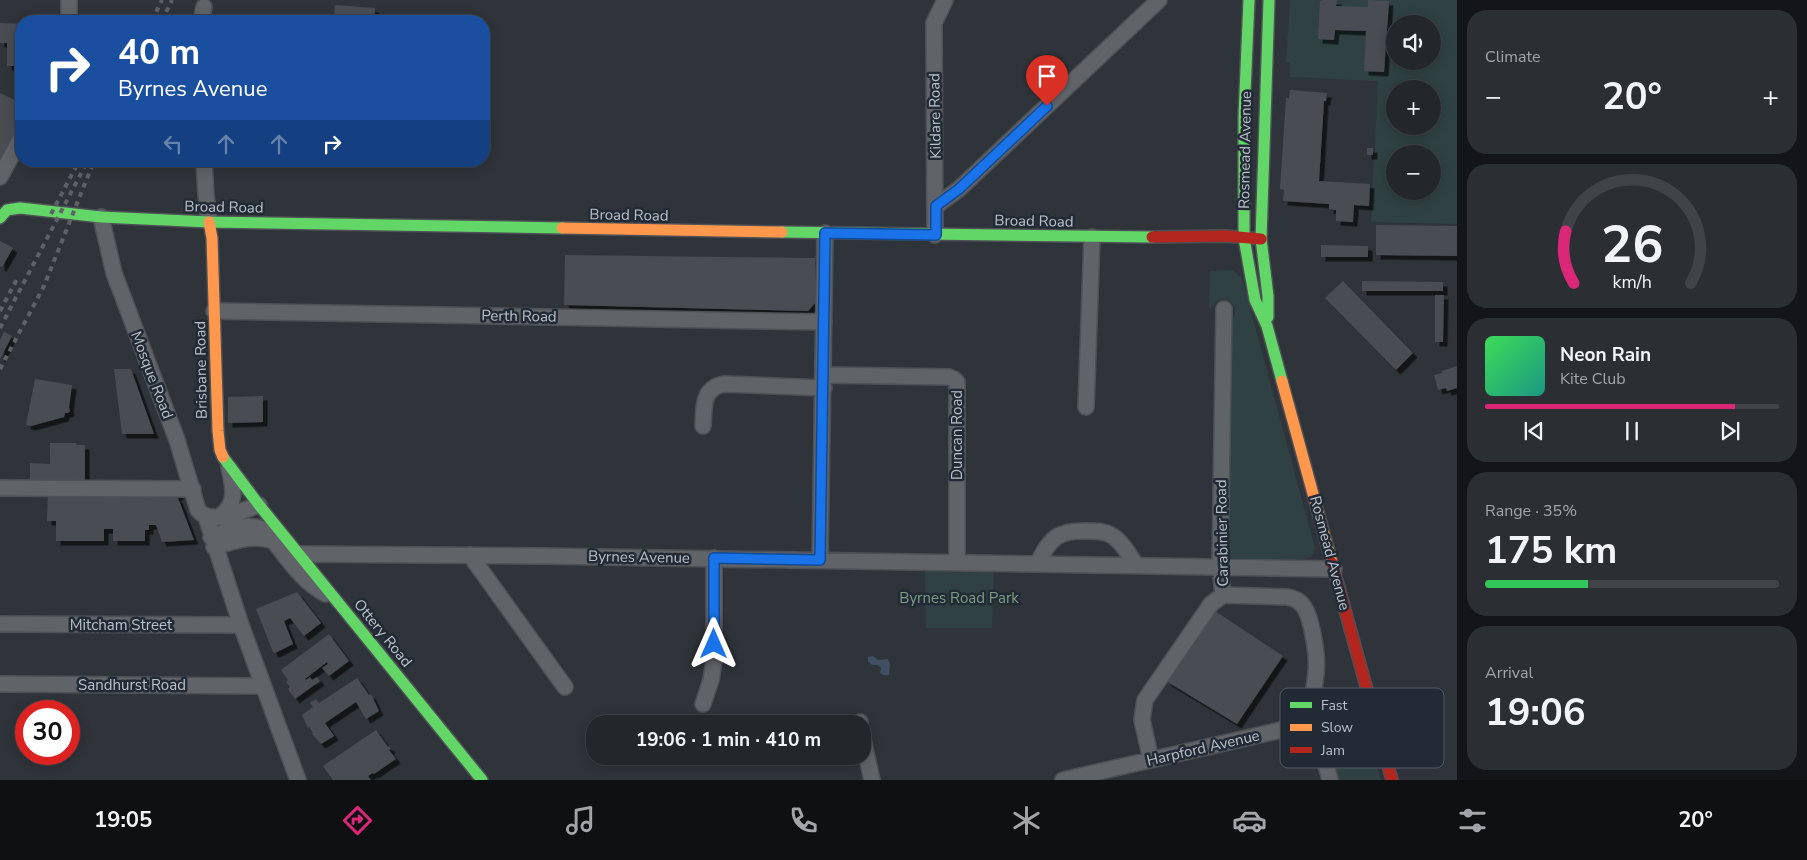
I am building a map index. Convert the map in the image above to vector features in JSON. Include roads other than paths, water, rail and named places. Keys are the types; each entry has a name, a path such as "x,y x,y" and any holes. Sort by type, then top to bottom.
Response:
{"street":[{"path":"69,0 69,15"},
{"name":"Kildare Road","path":"936,235 934,23 945,0"},
{"path":"936,206 959,189 1159,0"},
{"name":"Rosmead Avenue","path":"1250,0 1244,116 1244,238 1255,300 1267,326 1367,688"},
{"name":"Rosmead Avenue","path":"1267,326 1268,296 1261,239 1269,0"},
{"path":"0,177 15,149"},
{"path":"204,167 209,222"},
{"name":"Broad Road","path":"0,218 8,210 20,208 101,217 209,222 936,235 1226,236 1261,239"},
{"name":"Mosque Road","path":"101,217 114,273 177,440 198,510 213,517 213,542 241,625 298,780"},
{"name":"Brisbane Road","path":"209,222 212,238 220,450 229,466 259,505"},
{"path":"820,560 825,233"},
{"path":"1086,407 1092,237"},
{"name":"Carabinier Road","path":"1151,760 1142,720 1145,700 1211,604 1223,595 1220,566 1224,309"},
{"name":"Perth Road","path":"214,311 824,322"},
{"name":"Duncan Road","path":"703,426 706,396 711,389 724,384 949,377 954,379 957,382 957,562"},
{"path":"213,517 228,511 232,498 233,484 229,466"},
{"path":"0,488 193,489"},
{"path":"213,517 259,505"},
{"name":"Ottery Road","path":"259,505 482,780"},
{"path":"213,542 236,528 256,526 266,531 307,581 335,598"},
{"path":"1038,563 1044,548 1053,539 1062,533 1073,530 1100,531 1111,535 1136,565"},
{"name":"Byrnes Avenue","path":"300,554 714,558 1334,569"},
{"path":"470,555 565,687"},
{"path":"703,704 711,680 714,661 714,558"},
{"path":"1223,595 1287,597 1297,600 1304,607 1317,651 1315,688"},
{"name":"Mitcham Street","path":"0,624 241,625"},
{"name":"Sandhurst Road","path":"0,684 263,686"},
{"name":"Harpford Avenue","path":"1063,780 1280,730"},
{"path":"869,765 872,780"}],"water":[{"path":"873,656 878,660 888,659 890,664 889,675 880,673 881,668 878,665 872,665 868,661 868,657"}],"railway":[{"path":"155,15 162,0"},
{"path":"165,15 172,0"},
{"path":"51,214 76,167"},
{"path":"0,328 84,167"},
{"path":"0,369 44,286 92,167"},
{"path":"0,311 17,279"}],"park label":[{"name":"Byrnes Road Park","path":"959,598"}]}
